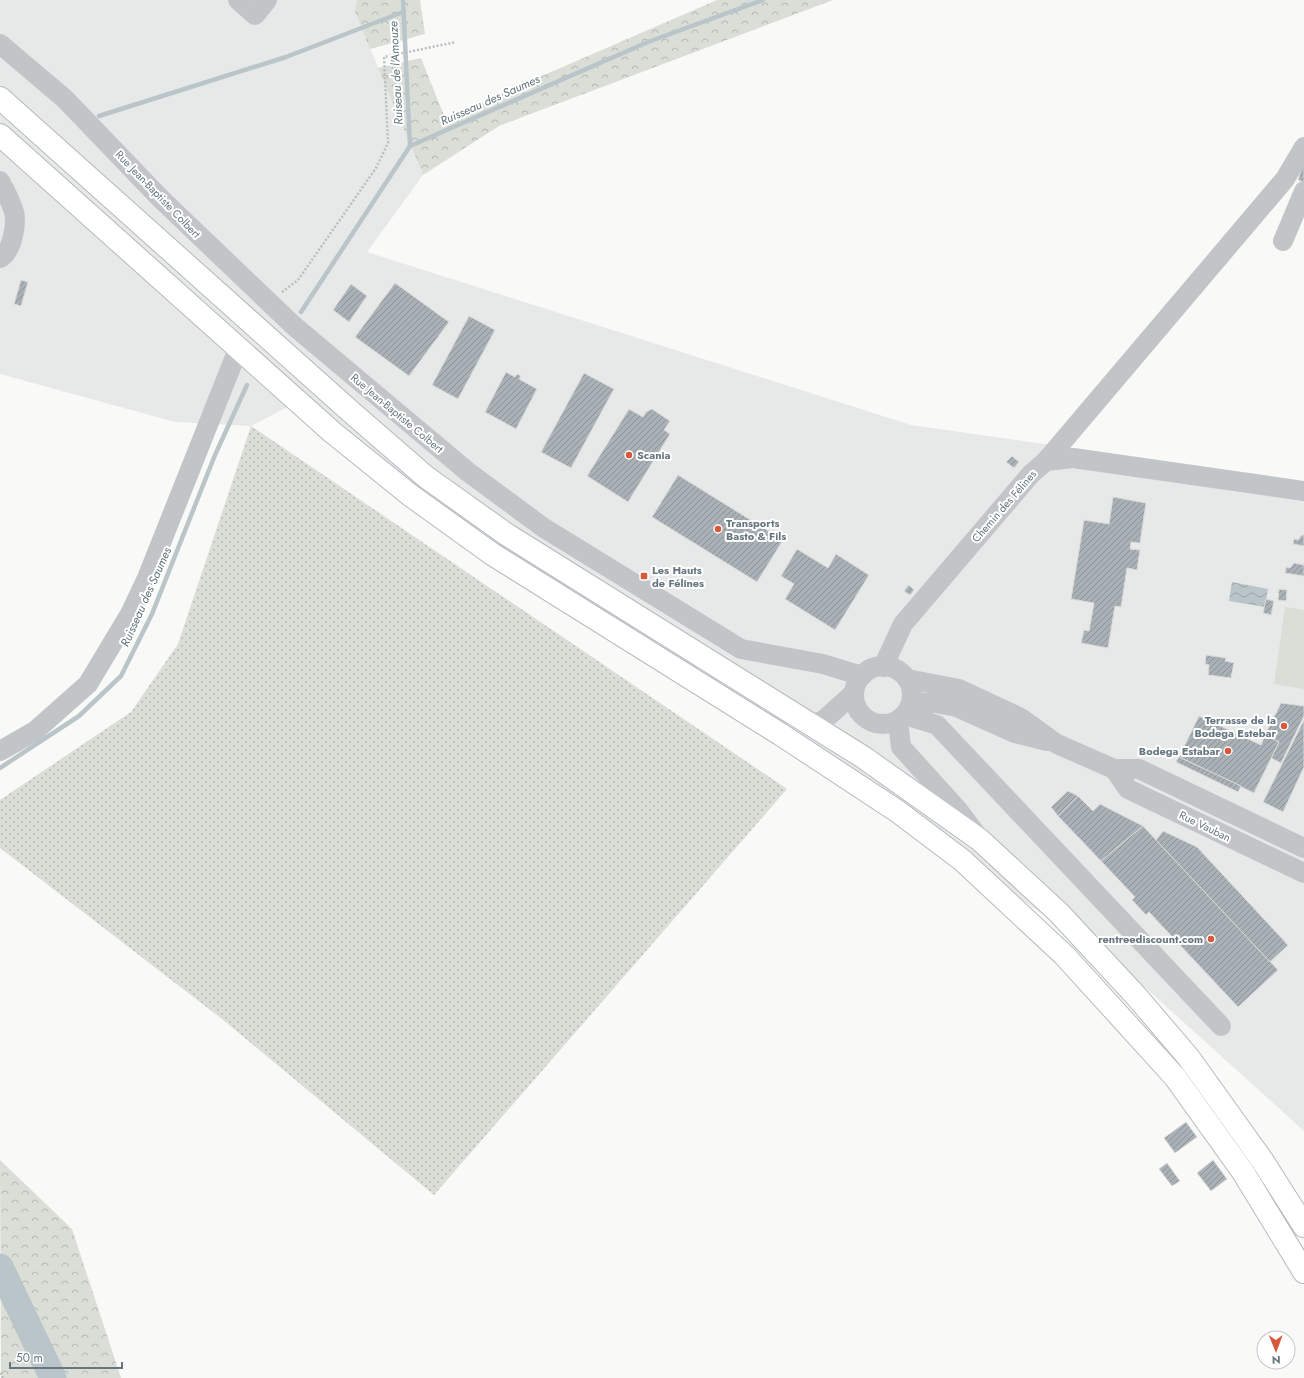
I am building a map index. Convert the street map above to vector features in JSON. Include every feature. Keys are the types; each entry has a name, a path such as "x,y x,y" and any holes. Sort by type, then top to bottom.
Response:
{"main road":[{"path":"0,98 344,406 426,476 506,534 863,757 980,840 1059,913 1137,997 1185,1052 1262,1160 1304,1226"},
{"path":"0,135 332,432 410,495 492,554 780,734 897,811 962,860 1064,955 1175,1077 1243,1172 1304,1272"}],"street":[{"path":"238,0 255,15 267,0"},
{"name":"Rue Jean-Baptiste Colbert","path":"0,44 65,99 161,199 294,326 468,472 544,528 741,649 823,664 858,684"},
{"path":"1046,461 1285,179 1304,147"},
{"path":"1283,241 1304,190 1285,179"},
{"path":"0,181 14,213 13,240 3,256 0,258"},
{"path":"0,751 35,731 88,684 130,614 150,571 235,358 240,349"},
{"name":"Chemin des Félines","path":"884,667 903,624 1031,474 1046,461 1073,458 1304,491"},
{"path":"810,725 824,720 872,669 884,667 897,670 907,679 912,690 905,713 901,747 958,810 980,840"},
{"name":"Rue Vauban","path":"907,679 959,689 1021,718 1057,744"},
{"path":"858,684 857,710 870,722 890,724 905,713"},
{"name":"Rue Vauban","path":"905,713 935,703 957,707 1015,733 1057,744 1114,769 1139,769 1304,848"},
{"path":"905,713 937,725 1221,1026"},
{"name":"Rue Vauban","path":"1114,769 1128,789 1304,873"}],"path":[{"path":"269,303 298,280 376,168 388,143 384,57 456,42"},
{"path":"0,1373 3,1378"}],"shaded area":[{"path":"0,0 357,0 355,12 423,175 367,252 911,425 1080,449 1304,499 1304,1131 1129,973 293,404 251,426 175,422 0,374"}],"green space":[{"path":"357,0 420,0 425,34 370,49 355,12"},
{"path":"717,0 833,0 499,126 423,175 378,68 421,58 445,118"},
{"path":"251,426 787,789 434,1195 222,1019 0,848 0,800 131,712 178,644"},
{"path":"1285,607 1304,610 1304,689 1274,684"},
{"path":"0,1160 72,1229 121,1378 1,1378"}],"water":[{"path":"1232,582 1268,589 1265,607 1229,601"}],"building":[{"path":"1304,162 1304,182 1298,180"},
{"path":"21,280 28,282 21,306 14,304"},
{"path":"395,283 449,322 409,376 355,337"},
{"path":"351,284 367,296 349,322 333,310"},
{"path":"469,316 495,330 458,399 432,385"},
{"path":"506,372 515,377 517,374 521,376 519,379 537,389 516,429 485,412"},
{"path":"584,373 614,389 571,468 541,452"},
{"name":"Scania","path":"629,409 643,417 646,412 652,409 670,421 664,430 670,434 628,502 587,476"},
{"path":"1012,456 1019,462 1014,468 1006,462"},
{"name":"Transports Basto & Fils","path":"678,475 783,540 757,582 652,517"},
{"path":"1113,497 1146,503 1140,543 1131,542 1130,549 1140,550 1137,570 1127,568 1121,607 1115,606 1108,648 1081,643 1084,630 1089,631 1094,603 1071,599 1084,520 1109,524"},
{"path":"1302,535 1304,535 1304,546 1293,544 1294,539 1298,540"},
{"path":"797,549 828,568 836,554 869,575 835,630 785,599 794,584 781,576"},
{"path":"1294,563 1304,565 1304,576 1285,573 1286,567 1290,568"},
{"path":"909,585 914,590 910,595 904,591"},
{"path":"1279,589 1287,590 1286,601 1278,600"},
{"path":"1266,599 1274,601 1271,615 1263,613"},
{"path":"1206,655 1226,658 1225,661 1234,663 1231,678 1208,675 1209,665 1205,664"},
{"name":"Terrasse de la Bodega Estebar","path":"1281,703 1304,706 1304,716 1281,763 1271,758 1279,742 1265,735"},
{"name":"Bodega Estabar","path":"1199,716 1209,721 1211,717 1216,719 1214,723 1261,745 1265,735 1279,742 1254,793 1179,757"},
{"path":"1304,720 1304,767 1283,812 1263,802"},
{"path":"1179,757 1241,786 1238,792 1176,762"},
{"path":"1068,791 1078,796 1058,816 1051,807"},
{"path":"1078,796 1093,811 1100,804 1143,826 1101,861 1058,816"},
{"name":"rentreediscount.com","path":"1143,826 1278,970 1238,1007 1149,912 1146,915 1132,900 1135,897 1101,861"},
{"path":"1163,831 1197,847 1288,945 1270,962 1156,840"},
{"path":"1186,1122 1197,1137 1175,1153 1164,1138"},
{"path":"1213,1160 1227,1179 1211,1191 1197,1173"},
{"path":"1167,1163 1180,1181 1172,1186 1159,1169"}],"waterway":[{"name":"Ruiseau de l'Amouze","path":"403,0 410,146"},
{"name":"Ruisseau des Saumes","path":"301,312 410,146 648,42 763,0"},
{"path":"99,116 286,57 403,12"},
{"name":"Ruisseau des Saumes","path":"0,768 79,716 121,676 152,614 215,455 247,385"},
{"path":"0,1267 53,1378"}],"place":[{"name":"Scania","path":"629,455"},
{"name":"Transports Basto & Fils","path":"718,529"},
{"name":"Les Hauts de Félines","path":"644,576"},
{"name":"Terrasse de la Bodega Estebar","path":"1284,726"},
{"name":"Bodega Estabar","path":"1228,751"},
{"name":"rentreediscount.com","path":"1211,939"}]}
